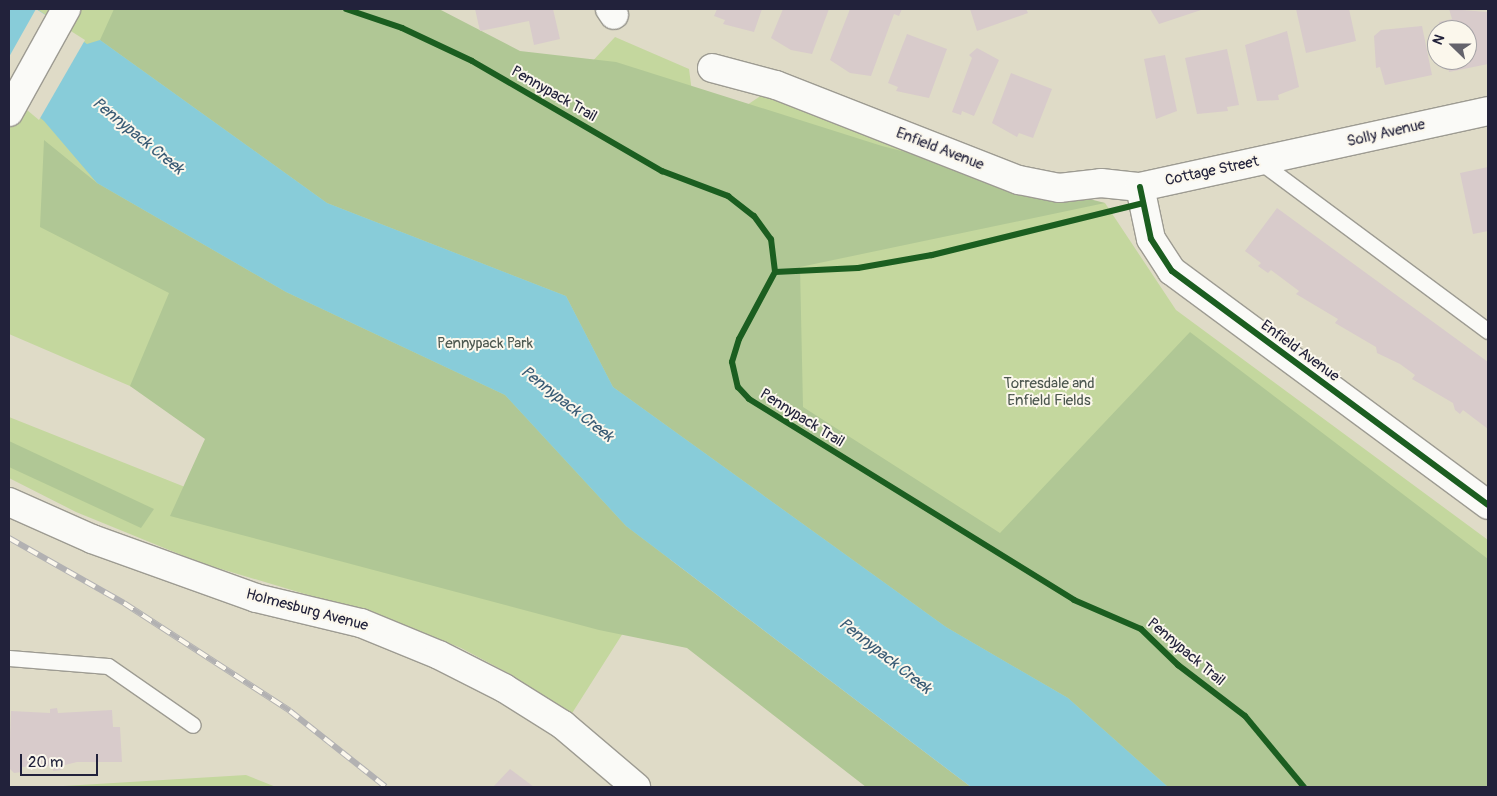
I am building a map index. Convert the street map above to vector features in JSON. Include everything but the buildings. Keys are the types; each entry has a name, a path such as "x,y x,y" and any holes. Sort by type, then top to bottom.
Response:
{"street":[{"path":"9,112 64,13"},
{"name":"Enfield Avenue","path":"712,68 776,85 1019,180 1059,188 1101,183 1140,187 1151,239 1172,271 1488,505"},
{"name":"Solly Avenue","path":"1272,158 1488,111"},
{"name":"Cottage Street","path":"1140,187 1272,158"},
{"name":"Holmesburg Avenue","path":"9,502 92,539 256,598 361,623 439,655 504,688 563,725 636,787"}],"lane":[{"path":"1272,158 1488,331"},
{"path":"9,658 108,666 192,725"}],"green space":[{"name":"Pennypack Park","path":"9,9 387,9 576,79 615,37 689,69 692,92 747,105 762,95 1013,194 1105,203 1176,310 1488,540 1488,787 973,787 679,545 569,718 512,675 461,648 392,620 201,563 76,512 9,478 9,417 185,487 216,423 9,334"},
{"path":"114,9 439,9 520,51 616,62 882,146 1105,203 800,267 803,407 1000,533 1190,332 1488,559 1488,787 1168,787 1068,698 946,627 613,387 566,296 327,203 100,40"},
{"path":"44,140 97,183 286,292 505,395 626,526 971,787 866,787 687,648 599,630 170,516 205,439 130,386 169,293 40,227"},
{"path":"9,441 154,509 141,528 9,467"},
{"path":"246,775 276,787 47,787"}],"water":[{"name":"Pennypack Creek","path":"9,9 37,9 87,44 100,40 327,203 566,296 613,387 946,627 1068,698 1168,787 971,787 626,526 505,395 286,292 97,183 44,121 9,92"}],"pier":[{"path":"36,9 85,40 39,120 9,95 9,57"}],"railway":[{"path":"9,538 124,603 290,711 386,787"}],"cycle path":[{"name":"Pennypack Trail","path":"346,9 402,28 472,61 662,171 728,196 754,216 771,239 775,272 739,339 732,362 738,387 749,399 1074,600 1141,629 1178,665 1245,716 1304,787"},
{"path":"1140,187 1151,239 1172,271 1488,505"},
{"path":"775,272 858,268 932,255 1143,203"}],"park label":[{"name":"Torresdale and Enfield Fields","path":"1049,392"}]}
